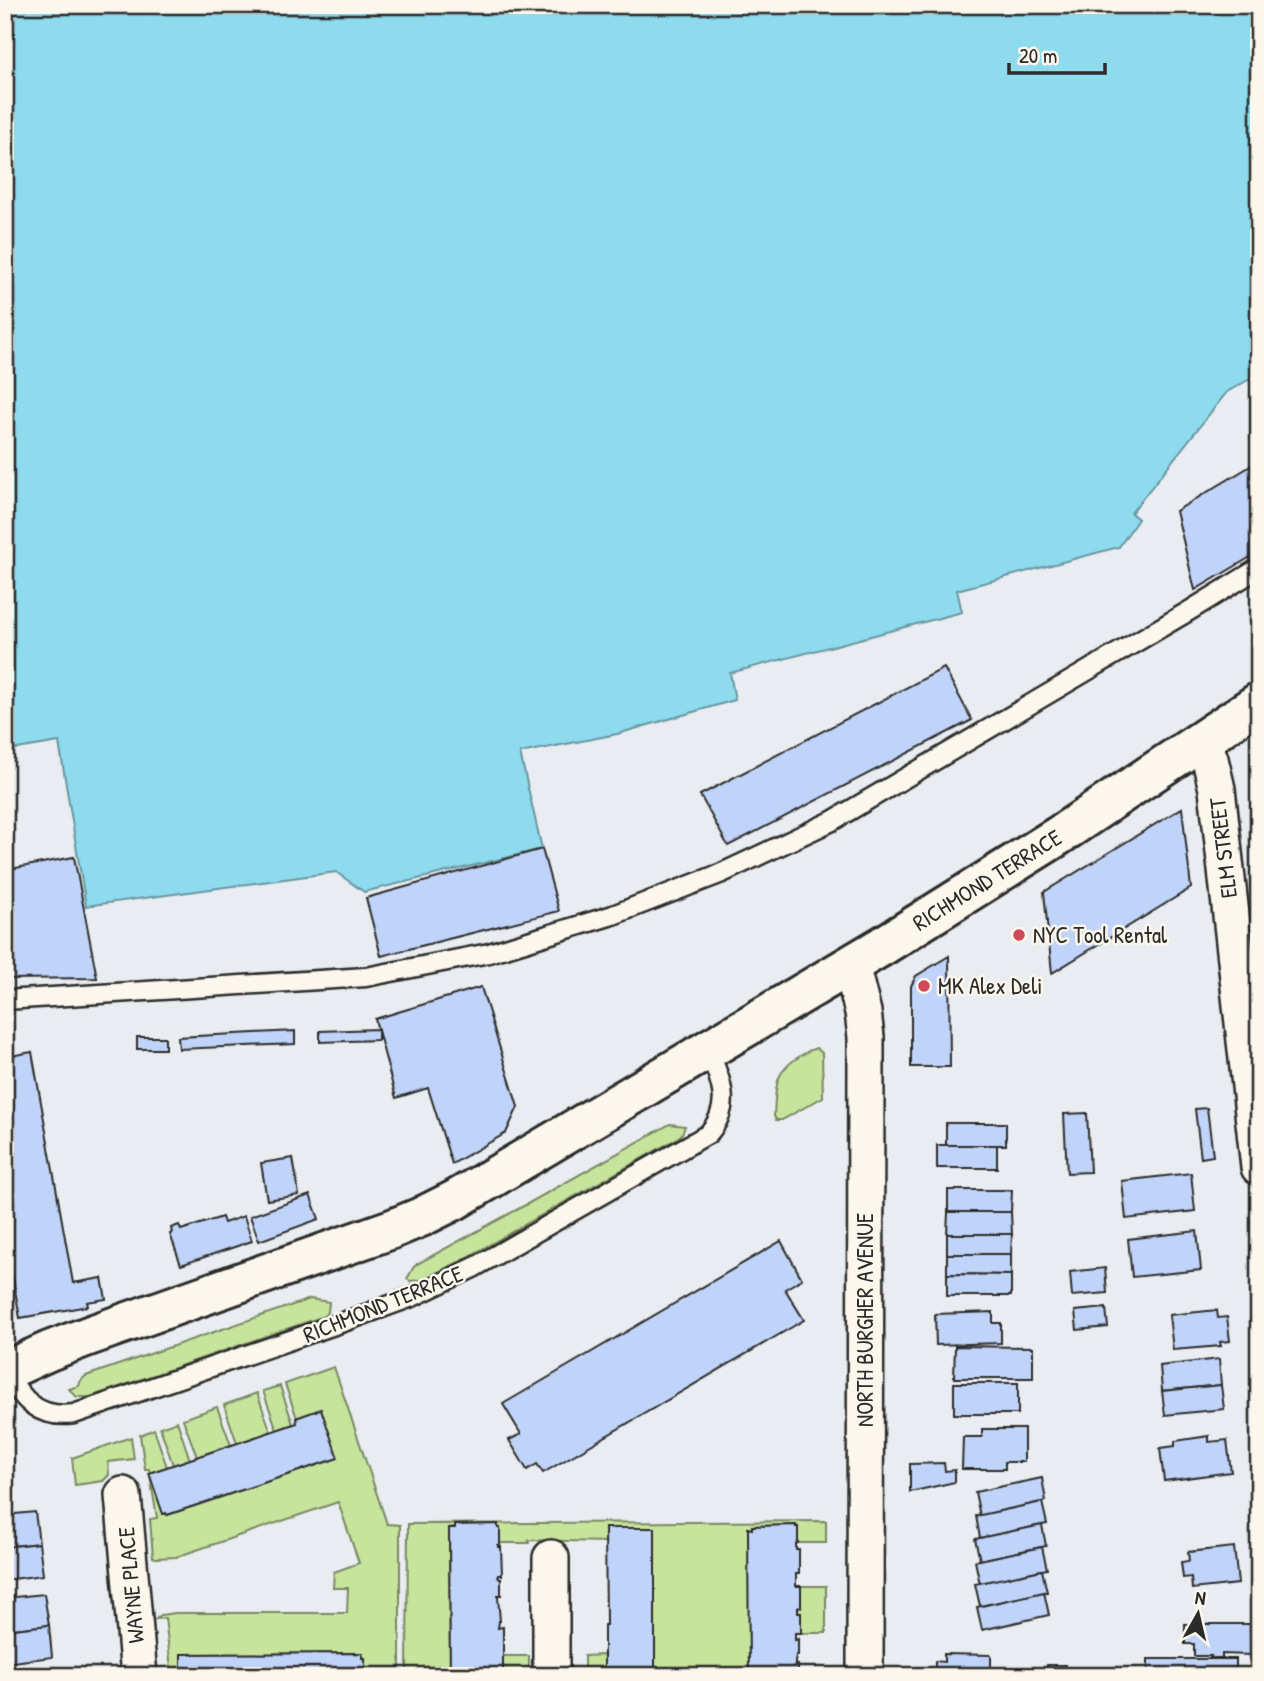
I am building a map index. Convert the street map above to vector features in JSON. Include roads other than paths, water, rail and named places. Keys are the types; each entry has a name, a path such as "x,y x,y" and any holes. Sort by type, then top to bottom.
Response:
{"main road":[{"name":"RICHMOND TERRACE","path":"6,1371 91,1335 358,1241 421,1217 455,1200 851,965 1059,836 1259,702"}],"street":[{"name":"ELM STREET","path":"1202,740 1217,789 1259,1167"},
{"name":"NORTH BURGHER AVENUE","path":"851,965 863,1012 866,1037 865,1676"},
{"name":"WAYNE PLACE","path":"123,1495 139,1676"},
{"path":"551,1558 551,1676"}],"lane":[{"path":"5,1000 366,977 489,953 625,910 722,873 832,821 1259,568"},
{"name":"RICHMOND TERRACE","path":"6,1371 26,1401 53,1414 74,1413 349,1320 445,1283 708,1134 718,1121 724,1099 709,1050"}],"water":[{"path":"5,5 1259,5 1259,374 1227,392 1131,513 1138,519 1119,547 957,590 962,612 730,673 735,700 617,734 520,753 542,849 364,892 336,872 86,906 59,742 5,751"}],"place":[{"name":"NYC Tool Rental","path":"1019,935"},
{"name":"MK Alex Deli","path":"924,986"}]}
